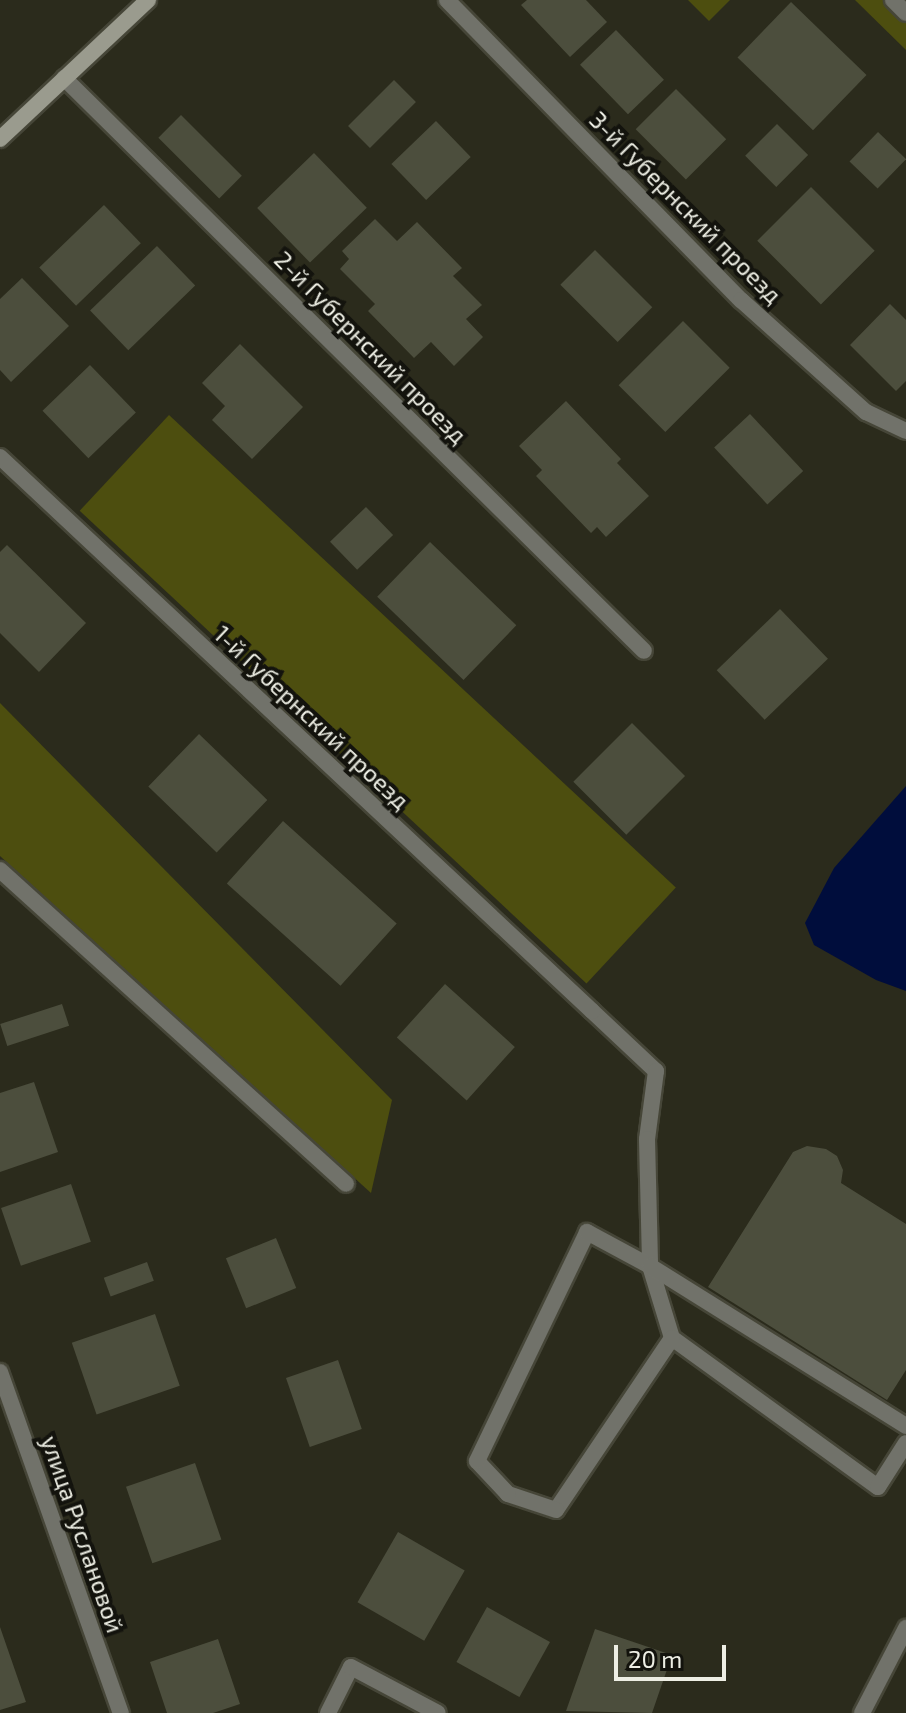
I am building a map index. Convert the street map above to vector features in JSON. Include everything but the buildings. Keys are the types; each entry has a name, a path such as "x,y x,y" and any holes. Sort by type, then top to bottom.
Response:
{"street":[{"path":"0,139 148,0"},
{"name":"3-й Губернский проезд","path":"447,0 741,300 866,412 906,431"},
{"path":"893,0 906,13"},
{"name":"2-й Губернский проезд","path":"64,78 644,651"},
{"name":"1-й Губернский проезд","path":"0,457 656,1071 647,1139 650,1266"},
{"path":"0,870 346,1184"},
{"path":"672,1338 556,1510 508,1494 477,1461 587,1232 650,1266 906,1426"},
{"path":"650,1266 672,1338 878,1487 906,1443"},
{"name":"улица Руслановой","path":"0,1372 121,1713"},
{"path":"862,1713 906,1628"},
{"path":"328,1713 351,1667 438,1713"}],"shaded area":[{"path":"688,0 730,0 709,21"},
{"path":"855,0 906,0 906,50"},
{"path":"169,415 676,888 586,983 80,511"},
{"path":"0,703 392,1100 371,1193 0,856"},
{"path":"906,786 906,991 876,980 814,945 805,923 834,868"}]}
